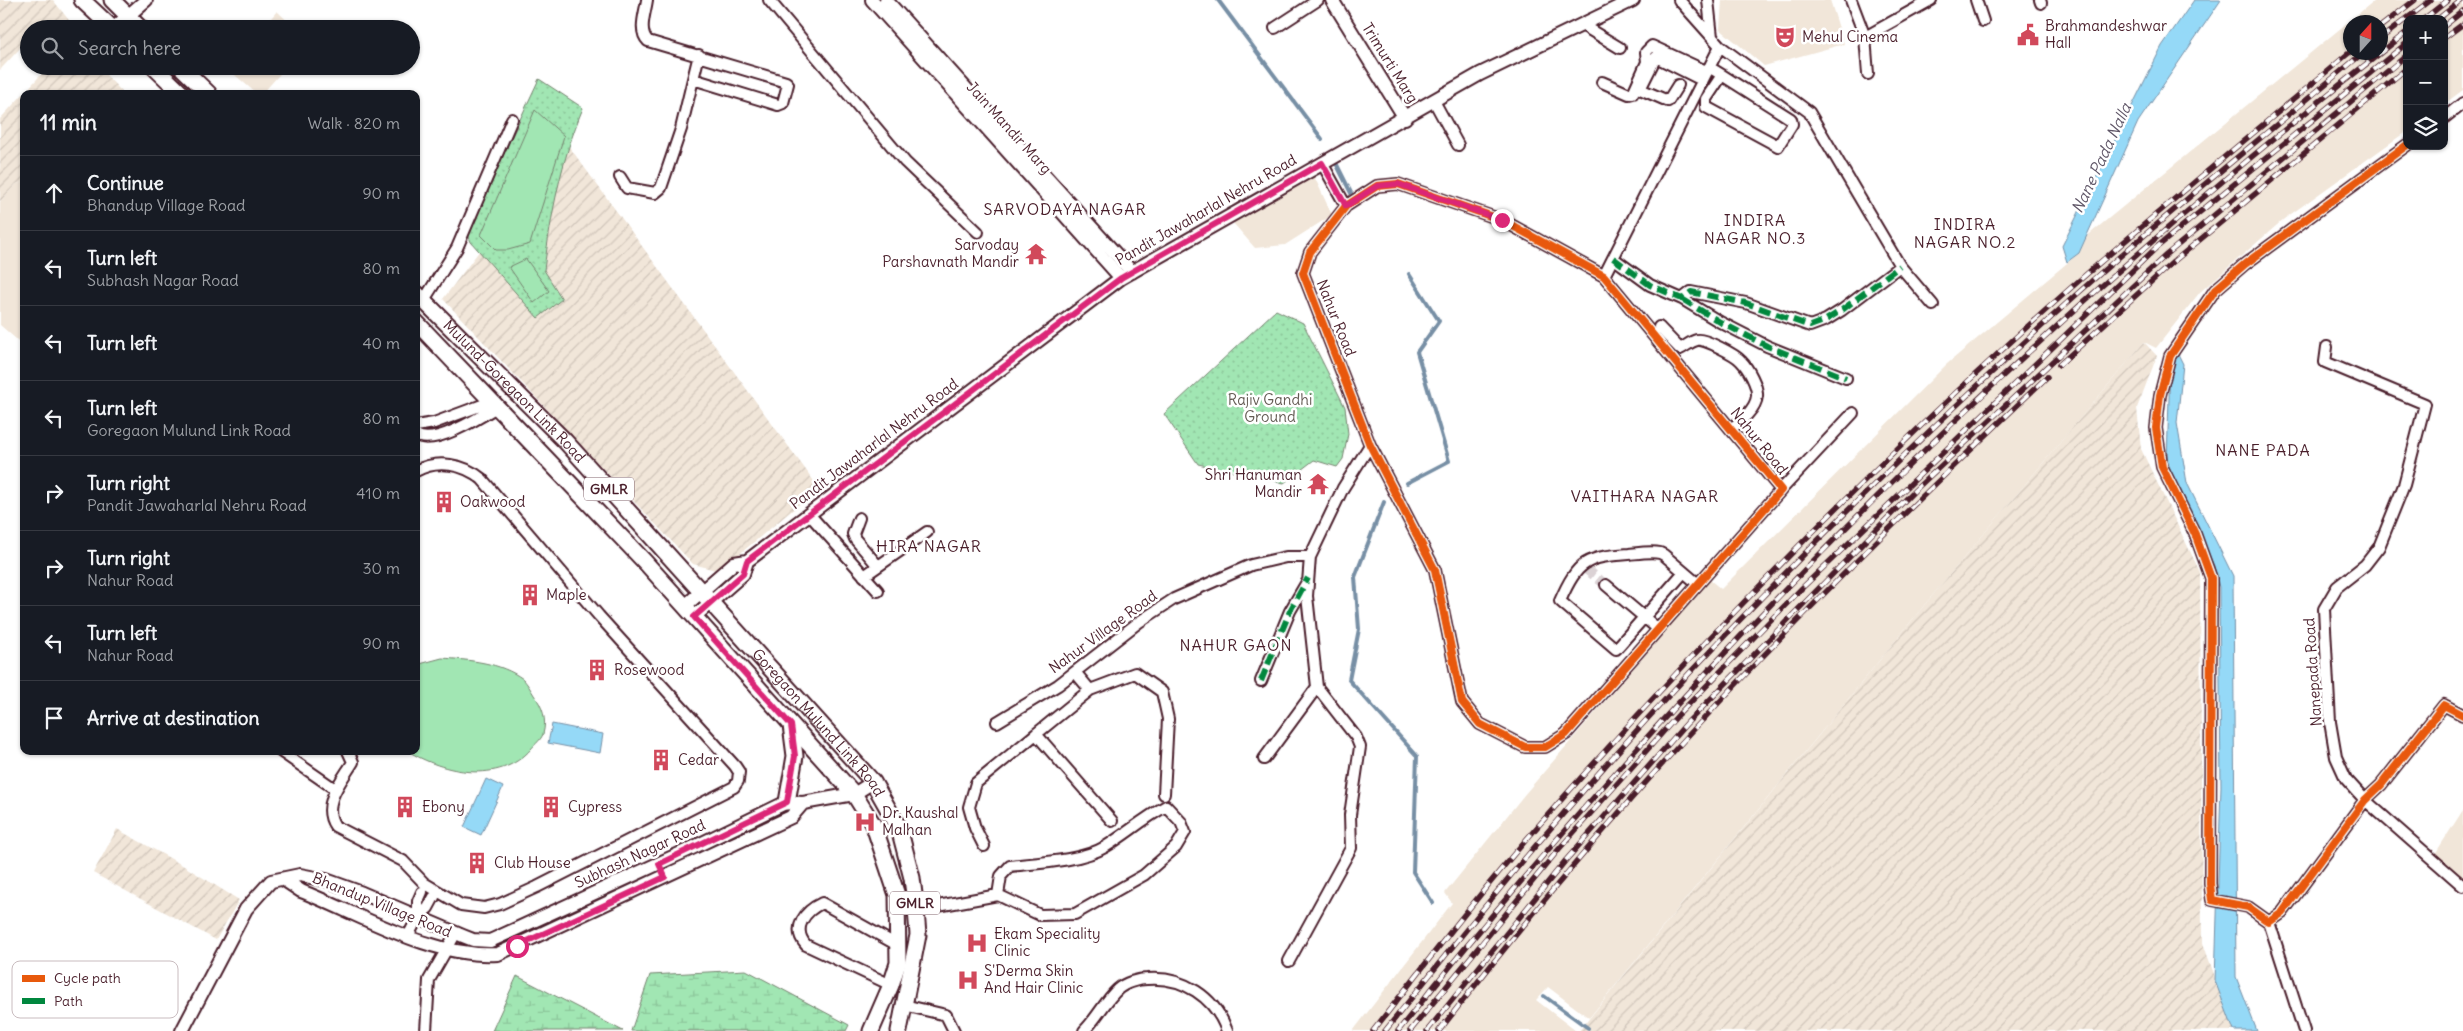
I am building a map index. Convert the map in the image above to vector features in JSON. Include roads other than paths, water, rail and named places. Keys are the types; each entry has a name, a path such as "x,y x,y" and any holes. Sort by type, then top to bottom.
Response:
{"main road":[{"path":"82,0 103,20"},
{"path":"115,1 132,20"},
{"path":"162,75 178,90"},
{"path":"189,75 205,90"},
{"name":"Mulund-Goregaon Link Road","path":"420,297 565,441 707,597"},
{"name":"Mulund-Goregaon Link Road","path":"420,326 639,554 689,612"},
{"name":"Goregaon Mulund Link Road","path":"707,597 873,782 899,828 912,878 918,935 899,1031"},
{"name":"Goregaon Mulund Link Road","path":"689,612 854,794 874,826 897,896 899,946 898,963 891,985 871,1031"},
{"path":"787,802 795,756 791,725"}],"street":[{"path":"123,20 146,0"},
{"path":"647,0 643,36 648,41 786,82 788,88 783,103 778,105 693,79"},
{"path":"769,0 905,162 978,232"},
{"name":"Jain Mandir Marg","path":"872,0 936,63 1126,275"},
{"name":"Jain Mandir Marg","path":"886,0 936,63"},
{"path":"1275,28 1318,0"},
{"name":"Trimurti Marg","path":"1332,0 1405,118"},
{"name":"Pandit Jawaharlal Nehru Road","path":"707,597 734,564 747,561 1126,275 1480,74 1633,0"},
{"path":"1679,0 1720,46 1809,112 1900,266 1932,305"},
{"path":"1708,0 1712,37"},
{"path":"1850,0 1865,37 1868,74"},
{"path":"1865,37 1930,0"},
{"path":"1976,0 1983,21"},
{"path":"100,17 115,1"},
{"path":"1582,25 1620,48"},
{"path":"1602,82 1631,94 1647,62 1646,52 1652,46 1706,73"},
{"path":"1604,276 1720,46"},
{"path":"620,177 627,188 632,190 655,193 661,188 681,129 699,55"},
{"path":"1678,85 1668,101 1640,89 1656,57 1706,73 1722,75 1791,119 1792,124 1778,146 1706,107 1706,99 1722,75"},
{"path":"1434,101 1458,145"},
{"path":"2448,115 2463,103"},
{"path":"420,297 457,248 512,119"},
{"path":"2304,1031 2269,922 2248,907 2212,900 2210,884 2211,578 2195,534 2162,466 2156,428 2162,385 2170,356 2215,290 2244,264 2403,149"},
{"path":"1322,163 1346,206"},
{"name":"Nahur Road","path":"1398,184 1502,220 1604,276 1664,340 1780,490 1566,734 1545,746 1525,746 1480,724 1462,702 1435,570 1370,445 1303,274 1310,252 1346,206 1377,186 1398,184"},
{"path":"1613,258 1650,286 1682,299 1720,322 1767,346 1846,378"},
{"path":"1682,299 1691,292 1746,302 1810,326 1826,320 1842,310 1900,266"},
{"path":"1659,327 1664,340 1680,349 1695,340 1704,340 1738,358 1744,365 1757,396 1745,417 1731,429"},
{"name":"Nanepada Road","path":"2327,347 2325,362 2425,404 2404,485 2379,547 2365,565 2337,587 2324,609 2330,722 2336,757 2346,780 2365,800 2463,886"},
{"path":"420,425 434,423 495,404"},
{"path":"420,438 434,437 457,429 495,404"},
{"path":"1780,490 1853,413"},
{"path":"1289,961 1351,848 1350,815 1360,746 1356,737 1317,687 1307,596 1310,557 1346,482 1370,445"},
{"path":"350,755 354,762 335,789 330,813 335,826 403,861 424,883 461,905 475,908 500,904 554,879 734,787 738,780 739,772 735,766 599,616 482,480 471,470 457,465 426,466 420,469"},
{"path":"809,514 878,591"},
{"path":"859,518 854,526 853,534 855,539 878,566"},
{"path":"864,576 927,532"},
{"path":"841,550 855,539"},
{"path":"1684,572 1616,648 1560,600 1568,583 1589,560 1600,556 1657,552 1664,555 1684,572 1698,584"},
{"name":"Nahur Village Road","path":"997,722 1075,672 1139,622 1174,599 1251,565 1286,557 1310,557"},
{"path":"1261,681 1290,611 1308,578"},
{"path":"1606,585 1658,630"},
{"path":"689,612 707,597"},
{"path":"1075,672 1090,690"},
{"path":"984,846 975,828 969,807 976,782 1090,690 1134,673 1162,692 1168,719 1164,794"},
{"path":"1264,759 1317,687"},
{"path":"2269,922 2282,912 2365,800 2381,784 2444,705 2463,715"},
{"path":"1036,734 1112,821"},
{"path":"286,755 335,789"},
{"path":"804,803 854,794 873,782"},
{"name":"Subhash Nagar Road","path":"490,940 659,864 787,802 804,803"},
{"name":"Bhandup Village Road","path":"283,879 301,891 445,950 482,955 498,954 791,817 804,803"},
{"path":"916,910 998,895 1040,915 1075,914 1144,875 1176,847 1185,832 1181,822 1166,806 1141,820 1104,848 1063,860 1010,866 1001,876 998,895"},
{"path":"735,827 742,841"},
{"path":"688,850 696,863"},
{"path":"659,864 665,877"},
{"name":"Bhandup Village Road","path":"182,1031 246,909 271,882 300,875 326,880 473,940 490,940"},
{"path":"602,890 608,904"},
{"path":"418,917 418,901 422,892"},
{"path":"408,936 418,917 428,908 434,897"},
{"path":"891,985 806,945 801,939 798,930 803,917 822,902 899,946"},
{"path":"545,916 551,930"},
{"path":"510,932 517,946"},
{"path":"426,1031 429,980 456,933"},
{"path":"1084,1031 1120,988 1139,979 1162,977 1182,982 1208,1000 1222,1017 1227,1031"},
{"path":"904,1005 946,1014 954,1031"}],"water":[{"path":"2194,0 2221,0 2138,122 2079,253 2067,262 2062,246 2162,46"},
{"path":"2178,354 2183,364 2177,423 2187,483 2233,576 2236,977 2257,1031 2234,1031 2215,981 2221,786 2219,587 2214,566 2167,462 2170,365"},
{"path":"552,724 603,734 600,753 548,743"},
{"path":"486,779 503,787 481,835 464,827"}],"waterway":[{"path":"1218,0 1322,139"},
{"path":"1336,163 1354,199"},
{"path":"1407,483 1449,461 1417,352 1439,321 1409,274"},
{"path":"1384,502 1355,577 1359,629 1349,680 1417,756 1413,872 1433,903"},
{"path":"1544,996 1588,1028"}],"tunnel":[{"path":"1586,569 1606,585"}],"railway":[{"path":"2388,21 2415,0"},
{"path":"2388,33 2431,0"},
{"path":"2429,15 2448,0"},
{"path":"2443,15 2462,0"},
{"path":"2448,23 2463,11"},
{"path":"2448,35 2463,24"},
{"path":"1398,1031 1511,893 1627,759 1748,629 1872,502 2001,378 2133,259 2268,143 2403,35"},
{"path":"1410,1031 1559,849 1679,714 1802,588 2157,247 2403,46"},
{"path":"1373,1031 1475,901 1539,825 1715,632 1837,507 2027,327 2147,222 2343,58"},
{"path":"1427,1031 1566,860 1687,723 1915,490 2166,255 2403,58"},
{"path":"1385,1031 1503,884 1601,770 1779,579 1903,456 2070,300 2354,60"},
{"path":"2059,365 2173,262 2403,71"},
{"path":"1439,1031 1565,876 1697,726 1782,636 1869,549 2047,377"}],"place":[{"name":"Brahmandeshwar Hall","path":"2028,35"},
{"name":"Mehul Cinema","path":"1785,37"},
{"name":"Sarvoday Parshavnath Mandir","path":"1036,254"},
{"name":"Shri Hanuman Mandir","path":"1318,484"},
{"name":"Oakwood","path":"444,502"},
{"name":"Maple","path":"530,595"},
{"name":"Rosewood","path":"597,670"},
{"name":"Cedar","path":"661,760"},
{"name":"Ebony","path":"405,807"},
{"name":"Cypress","path":"551,807"},
{"name":"Dr. Kaushal Malhan","path":"865,822"},
{"name":"Club House","path":"477,863"},
{"name":"Ekam Speciality Clinic","path":"977,943"},
{"name":"S'Derma Skin And Hair Clinic","path":"968,980"}],"district":[{"name":"SARVODAYA NAGAR","path":"1065,209"},
{"name":"INDIRA NAGAR NO.3","path":"1755,229"},
{"name":"INDIRA NAGAR NO.2","path":"1965,233"},
{"name":"NANE PADA","path":"2263,450"},
{"name":"VAITHARA NAGAR","path":"1645,496"},
{"name":"HIRA NAGAR","path":"929,546"},
{"name":"NAHUR GAON","path":"1236,645"}],"water label":[{"name":"Nane Pada Nalla","path":"2101,158"}],"park label":[{"name":"Rajiv Gandhi Ground","path":"1270,408"}]}
